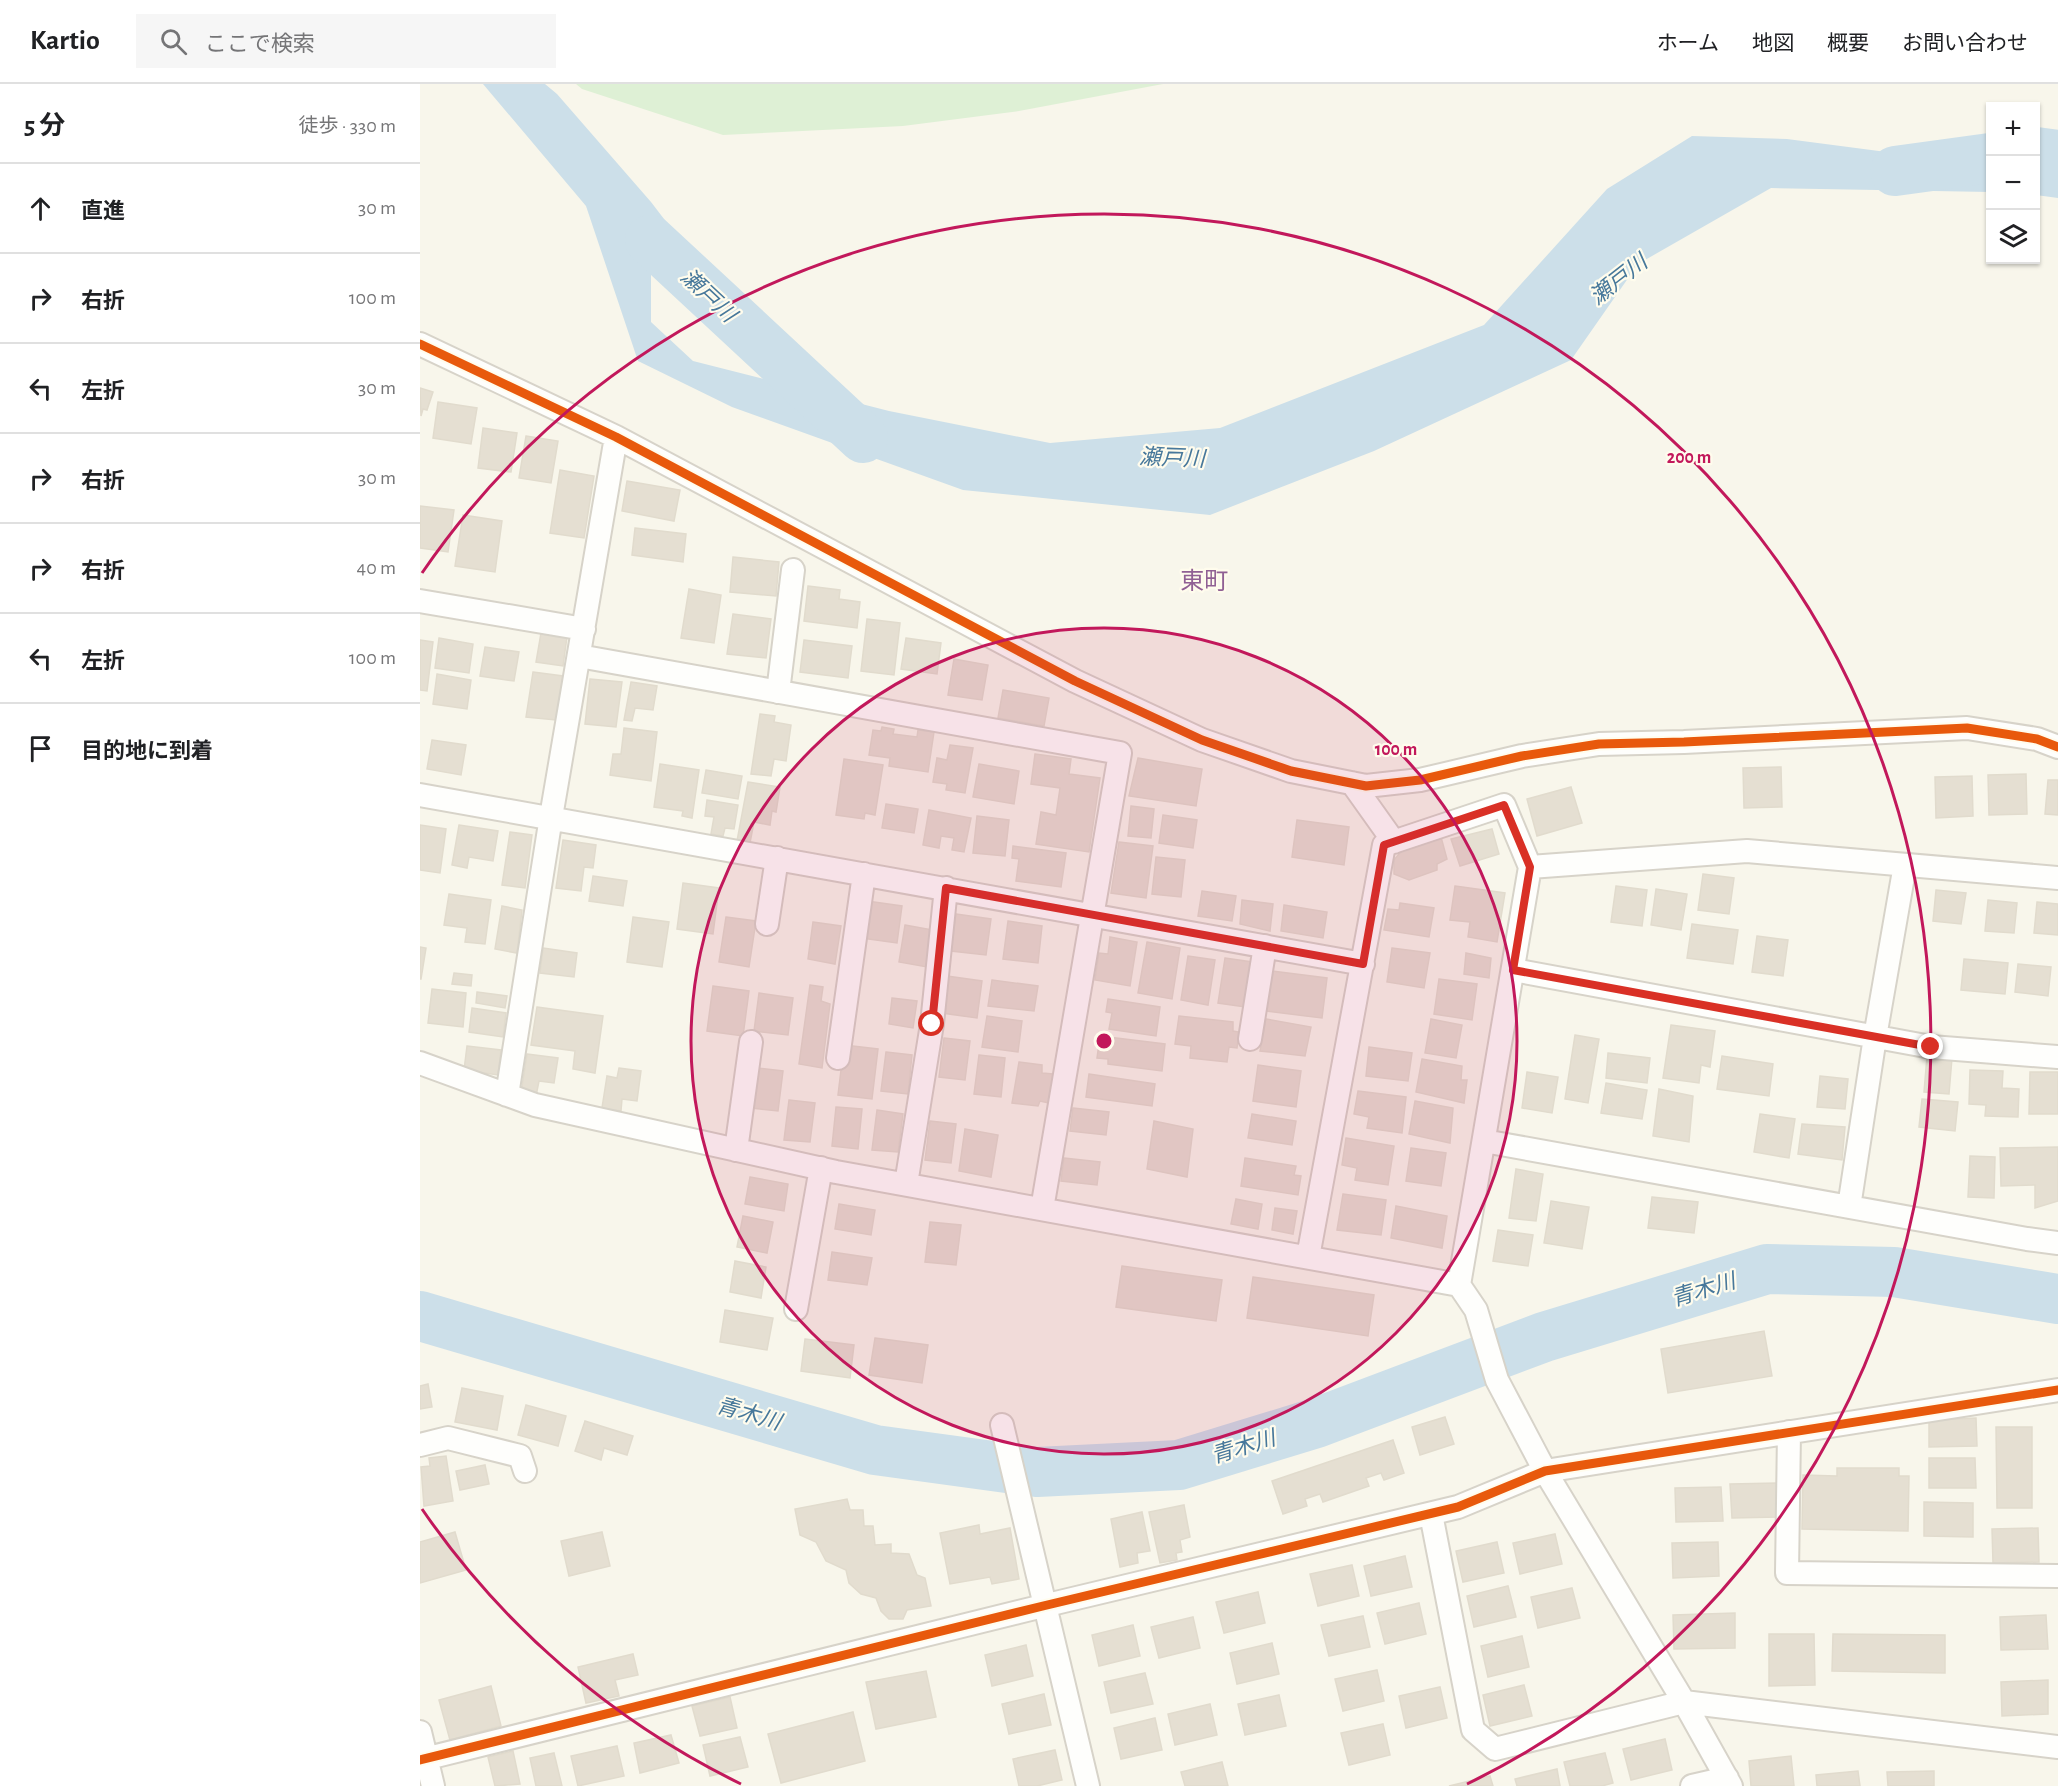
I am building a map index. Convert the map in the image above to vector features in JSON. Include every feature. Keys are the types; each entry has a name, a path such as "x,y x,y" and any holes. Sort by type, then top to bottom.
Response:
{"street":[{"path":"420,344 616,437 1096,690 1202,740 1291,771 1366,786 1420,780 1522,756 1599,744 1967,728 2037,739 2058,747"},
{"path":"507,1095 551,817 616,437"},
{"path":"778,692 793,570"},
{"path":"420,601 584,629"},
{"path":"579,656 1120,753 1042,1209"},
{"path":"1352,783 1394,842"},
{"path":"420,795 1363,964"},
{"path":"1308,1257 1384,845 1504,805 1530,867 1459,1285 1476,1310 1497,1380 1545,1471 1684,1702 1729,1782 1692,1786"},
{"path":"1530,867 1747,851 2058,878"},
{"path":"766,924 777,858"},
{"path":"1849,1207 1875,1037 1905,865"},
{"path":"838,1058 864,874"},
{"path":"906,1184 932,1024 946,888"},
{"path":"1250,1039 1265,946"},
{"path":"1513,970 1931,1047 2058,1057"},
{"path":"736,1150 751,1042"},
{"path":"420,1063 535,1105 736,1150 906,1184 1459,1285"},
{"path":"1484,1141 2058,1243"},
{"path":"796,1309 821,1168"},
{"path":"423,1759 1043,1606 1431,1514 1458,1507 1545,1471 2058,1390"},
{"path":"1002,1425 1043,1606 1088,1786"},
{"path":"1789,1432 1787,1573 2058,1576"},
{"path":"420,1445 448,1438 458,1440 520,1456 525,1471"},
{"path":"1431,1514 1473,1730 1495,1749 1684,1702 2058,1747"},
{"path":"420,1732 423,1759 433,1786"}],"green space":[{"path":"576,84 1163,84 1019,111 903,126 723,135 582,89"}],"water":[{"path":"483,84 545,84 557,94 651,202 730,305 651,257 651,322 693,361 889,411 1050,443 1220,428 1484,325 1607,189 1692,136 1787,139 1963,162 1986,160 1986,192 1771,188 1638,264 1571,360 1374,451 1210,515 963,490 732,407 638,361 586,206"},
{"path":"2058,155 2058,198 2040,196 2040,157"}],"building":[{"path":"420,388 433,392 427,410 423,409 421,416"},
{"path":"438,402 477,408 471,444 433,438"},
{"path":"483,428 517,433 511,472 478,468"},
{"path":"526,436 558,441 551,483 519,478"},
{"path":"560,470 594,476 584,538 550,533"},
{"path":"627,481 680,490 674,521 622,511"},
{"path":"420,506 454,510 448,552 420,548"},
{"path":"463,515 502,521 495,572 455,566"},
{"path":"635,528 686,534 683,562 632,555"},
{"path":"733,557 779,562 776,596 730,592"},
{"path":"808,586 840,590 839,599 860,602 857,628 804,621"},
{"path":"689,589 721,595 714,643 681,638"},
{"path":"733,614 771,619 766,658 727,654"},
{"path":"867,619 900,623 894,675 861,671"},
{"path":"541,633 567,637 563,666 536,662"},
{"path":"439,638 473,644 469,673 435,668"},
{"path":"906,638 941,643 937,674 901,669"},
{"path":"420,640 433,642 427,691 420,690"},
{"path":"804,640 852,646 848,678 800,672"},
{"path":"485,647 519,652 514,681 480,676"},
{"path":"954,659 988,665 982,700 948,695"},
{"path":"533,672 563,676 556,720 526,717"},
{"path":"437,674 471,680 467,709 433,704"},
{"path":"590,679 622,682 616,727 585,724"},
{"path":"631,682 657,686 653,710 635,708 632,721 624,720"},
{"path":"1003,690 1049,698 1044,726 998,718"},
{"path":"760,714 775,716 774,722 791,725 786,761 774,759 771,776 751,774"},
{"path":"882,727 894,729 893,734 917,737 918,730 934,732 928,772 889,766 890,758 869,755 873,730 881,731"},
{"path":"624,728 657,732 651,781 610,775 613,754 621,754"},
{"path":"432,740 466,745 461,775 427,769"},
{"path":"950,745 973,748 965,793 946,790 947,784 933,782 937,758 947,760"},
{"path":"1035,754 1071,759 1069,774 1100,778 1089,852 1036,844 1041,812 1056,815 1060,788 1031,784"},
{"path":"1138,758 1202,769 1196,806 1129,796"},
{"path":"844,759 883,765 875,815 865,813 864,819 836,815"},
{"path":"660,764 699,770 692,818 682,816 683,811 654,807"},
{"path":"979,764 1019,771 1014,804 973,797"},
{"path":"1781,767 1782,807 1744,808 1743,768"},
{"path":"706,770 742,776 738,799 702,793"},
{"path":"2026,774 2027,814 1989,815 1988,775"},
{"path":"1972,776 1973,816 1936,818 1935,777"},
{"path":"2048,780 2058,780 2058,815 2045,814"},
{"path":"748,782 780,787 776,812 772,811 770,825 754,822 750,843 737,841"},
{"path":"1571,787 1582,823 1537,836 1527,799"},
{"path":"707,800 738,805 734,829 725,828 723,836 711,834 714,817 705,816"},
{"path":"886,804 918,809 914,833 882,828"},
{"path":"1131,806 1154,809 1151,838 1128,836"},
{"path":"929,810 971,818 964,852 952,850 954,838 941,836 939,848 923,845"},
{"path":"1163,815 1197,820 1193,848 1159,843"},
{"path":"977,816 1009,820 1005,856 973,853"},
{"path":"1297,820 1349,827 1344,865 1292,857"},
{"path":"420,825 446,829 440,873 420,870"},
{"path":"459,825 498,831 493,861 469,857 467,868 452,865"},
{"path":"1492,829 1499,854 1460,866 1451,839"},
{"path":"510,832 532,835 525,888 502,885"},
{"path":"1441,837 1447,859 1437,864 1437,870 1409,880 1394,874 1394,860 1404,848"},
{"path":"563,840 596,845 593,868 584,867 581,891 556,888"},
{"path":"1119,842 1153,846 1146,898 1111,893"},
{"path":"1013,846 1066,853 1061,887 1016,881 1019,859 1012,858"},
{"path":"1156,857 1185,860 1181,897 1152,894"},
{"path":"1703,874 1734,878 1729,914 1698,910"},
{"path":"593,876 627,881 623,906 589,901"},
{"path":"683,883 719,888 713,934 677,929"},
{"path":"1455,886 1505,893 1497,942 1468,937 1470,922 1450,920"},
{"path":"1616,886 1647,890 1642,926 1611,922"},
{"path":"1656,889 1687,894 1681,930 1651,925"},
{"path":"1936,890 1966,893 1961,924 1933,921"},
{"path":"1202,891 1236,896 1232,921 1198,916"},
{"path":"449,894 491,900 485,944 465,942 467,928 444,925"},
{"path":"1242,900 1273,904 1270,931 1240,924"},
{"path":"1988,900 2017,903 2014,933 1985,931"},
{"path":"867,901 902,906 897,943 862,938"},
{"path":"2037,902 2058,904 2058,935 2034,933"},
{"path":"1400,903 1434,908 1429,937 1384,930 1388,909 1399,910"},
{"path":"1284,905 1327,912 1323,938 1281,931"},
{"path":"502,906 522,910 517,953 495,949"},
{"path":"956,914 991,919 986,955 951,951"},
{"path":"633,917 669,922 662,967 627,962"},
{"path":"726,917 756,921 749,967 719,962"},
{"path":"1008,921 1042,926 1038,963 1003,959"},
{"path":"813,922 841,926 835,964 808,959"},
{"path":"1692,924 1738,930 1733,964 1687,958"},
{"path":"905,925 933,930 927,967 899,962"},
{"path":"1757,936 1788,940 1783,976 1752,972"},
{"path":"1110,937 1137,942 1130,986 1095,980 1099,953 1108,954"},
{"path":"1147,942 1180,948 1172,999 1138,993"},
{"path":"420,947 426,948 421,979 420,979"},
{"path":"543,948 577,953 574,977 540,973"},
{"path":"1392,948 1430,953 1424,988 1387,982"},
{"path":"1466,953 1491,958 1489,978 1464,974"},
{"path":"1188,956 1215,960 1208,1005 1181,1000"},
{"path":"1225,958 1252,962 1245,1007 1218,1003"},
{"path":"1964,959 2008,963 2005,994 1961,990"},
{"path":"2018,964 2051,967 2048,996 2015,992"},
{"path":"1272,971 1327,978 1322,1018 1266,1011"},
{"path":"454,973 472,975 471,986 452,984"},
{"path":"947,976 982,981 977,1018 942,1013"},
{"path":"1439,979 1477,984 1472,1020 1434,1014"},
{"path":"992,980 1038,986 1034,1011 988,1006"},
{"path":"810,985 823,987 821,1001 830,1004 822,1068 799,1064"},
{"path":"713,986 749,991 743,1036 707,1031"},
{"path":"432,989 466,993 463,1027 428,1023"},
{"path":"477,992 507,996 505,1008 476,1003"},
{"path":"759,993 793,998 788,1035 754,1031"},
{"path":"892,998 917,1001 913,1028 889,1024"},
{"path":"1108,999 1160,1007 1156,1036 1109,1029 1112,1013 1106,1012"},
{"path":"537,1007 603,1016 595,1073 573,1069 575,1051 531,1045"},
{"path":"472,1008 506,1013 503,1037 469,1032"},
{"path":"987,1016 1022,1021 1018,1052 982,1047"},
{"path":"1179,1016 1233,1022 1233,1031 1239,1032 1237,1048 1229,1047 1227,1062 1190,1058 1191,1046 1175,1044"},
{"path":"1266,1019 1311,1027 1305,1056 1260,1051"},
{"path":"1431,1019 1462,1025 1456,1058 1425,1053"},
{"path":"1671,1025 1715,1031 1710,1067 1701,1065 1699,1083 1663,1078"},
{"path":"1575,1035 1599,1039 1588,1103 1565,1099"},
{"path":"1100,1036 1165,1044 1162,1071 1108,1064 1108,1059 1097,1058"},
{"path":"944,1038 970,1041 965,1080 939,1077"},
{"path":"844,1045 878,1049 872,1099 838,1095"},
{"path":"467,1046 501,1050 498,1075 464,1070"},
{"path":"1369,1047 1412,1053 1408,1081 1366,1076"},
{"path":"886,1052 912,1055 908,1094 881,1091"},
{"path":"1608,1053 1650,1058 1647,1083 1606,1078"},
{"path":"527,1054 558,1058 554,1083 539,1081 536,1096 521,1093"},
{"path":"979,1055 1005,1058 1001,1097 974,1094"},
{"path":"1722,1056 1773,1064 1769,1096 1717,1089"},
{"path":"1927,1056 1952,1058 1949,1094 1924,1092"},
{"path":"1422,1059 1462,1066 1461,1080 1467,1080 1464,1103 1416,1092"},
{"path":"1019,1062 1042,1065 1042,1073 1053,1074 1049,1103 1040,1101 1038,1106 1012,1103"},
{"path":"1258,1065 1301,1071 1296,1107 1253,1101"},
{"path":"619,1068 641,1071 637,1101 622,1099 621,1111 602,1108 607,1076 617,1078"},
{"path":"757,1068 783,1071 778,1111 752,1108"},
{"path":"1970,1070 2003,1071 2002,1088 2019,1089 2018,1117 1985,1116 1986,1105 1969,1104"},
{"path":"1527,1072 1558,1077 1552,1113 1522,1108"},
{"path":"2030,1072 2058,1072 2058,1114 2029,1114"},
{"path":"1089,1074 1155,1084 1152,1106 1086,1097"},
{"path":"1820,1076 1848,1079 1845,1109 1817,1107"},
{"path":"1606,1083 1647,1090 1642,1119 1601,1113"},
{"path":"1659,1089 1693,1096 1689,1142 1653,1136"},
{"path":"1358,1091 1406,1097 1402,1133 1367,1128 1369,1117 1354,1114"},
{"path":"1922,1099 1958,1102 1955,1131 1919,1127"},
{"path":"789,1100 815,1103 810,1142 784,1140"},
{"path":"1415,1101 1453,1108 1450,1143 1409,1134"},
{"path":"836,1107 862,1109 858,1149 832,1146"},
{"path":"1073,1108 1109,1112 1106,1135 1070,1131"},
{"path":"877,1110 903,1114 898,1152 872,1150"},
{"path":"1252,1114 1296,1121 1292,1145 1248,1138"},
{"path":"1760,1114 1795,1119 1789,1158 1754,1152"},
{"path":"930,1121 956,1124 951,1163 925,1160"},
{"path":"1154,1121 1193,1129 1187,1177 1147,1169"},
{"path":"1802,1124 1845,1127 1842,1160 1798,1154"},
{"path":"965,1129 998,1135 991,1177 959,1171"},
{"path":"1346,1138 1394,1146 1388,1185 1355,1180 1357,1168 1342,1165"},
{"path":"2058,1147 2058,1201 2035,1208 2035,1185 2001,1186 2000,1148"},
{"path":"1411,1148 1446,1153 1441,1186 1406,1181"},
{"path":"1970,1156 1995,1157 1994,1198 1968,1197"},
{"path":"1064,1158 1100,1162 1097,1185 1061,1181"},
{"path":"1245,1158 1296,1166 1294,1175 1301,1176 1298,1195 1241,1186"},
{"path":"1516,1169 1543,1174 1536,1221 1509,1218"},
{"path":"750,1177 788,1184 784,1211 745,1204"},
{"path":"1343,1194 1386,1200 1381,1235 1337,1230"},
{"path":"1652,1197 1698,1202 1694,1233 1648,1228"},
{"path":"1236,1199 1262,1204 1258,1229 1231,1224"},
{"path":"1551,1201 1589,1207 1582,1249 1544,1243"},
{"path":"839,1204 875,1210 871,1235 835,1229"},
{"path":"1396,1206 1447,1216 1442,1248 1391,1238"},
{"path":"1275,1208 1297,1211 1293,1234 1272,1230"},
{"path":"743,1216 773,1222 767,1253 737,1247"},
{"path":"930,1222 961,1225 956,1265 925,1262"},
{"path":"1498,1230 1533,1235 1528,1266 1493,1261"},
{"path":"832,1252 872,1258 867,1285 828,1280"},
{"path":"735,1261 766,1267 761,1298 730,1292"},
{"path":"1122,1266 1222,1280 1216,1321 1116,1307"},
{"path":"1253,1277 1374,1295 1368,1336 1247,1318"},
{"path":"725,1310 773,1318 767,1350 720,1342"},
{"path":"1764,1331 1772,1376 1668,1393 1661,1349"},
{"path":"875,1338 928,1345 922,1383 869,1375"},
{"path":"805,1339 854,1345 850,1378 801,1371"},
{"path":"428,1384 432,1407 420,1409 420,1386"},
{"path":"462,1388 503,1396 497,1430 455,1422"},
{"path":"526,1405 566,1416 558,1446 518,1435"},
{"path":"1445,1417 1454,1444 1420,1455 1412,1427"},
{"path":"1976,1418 1977,1446 1929,1447 1929,1420"},
{"path":"585,1421 633,1436 627,1455 604,1448 601,1460 575,1451"},
{"path":"1996,1427 2032,1427 2032,1508 1997,1508"},
{"path":"1393,1440 1404,1473 1384,1480 1381,1473 1366,1478 1369,1486 1323,1502 1320,1494 1305,1499 1307,1506 1283,1514 1272,1481"},
{"path":"446,1456 453,1501 424,1506 421,1467 430,1466 429,1458"},
{"path":"1929,1458 1975,1458 1976,1488 1929,1488"},
{"path":"485,1465 489,1484 460,1490 456,1471"},
{"path":"1837,1468 1899,1468 1899,1476 1909,1476 1908,1531 1802,1529 1803,1475 1837,1476"},
{"path":"1777,1483 1778,1517 1732,1518 1730,1484"},
{"path":"1721,1487 1723,1521 1676,1522 1675,1488"},
{"path":"847,1499 850,1510 863,1510 864,1526 873,1526 875,1545 891,1544 891,1553 909,1554 917,1575 925,1578 931,1606 907,1610 903,1619 889,1619 881,1611 876,1598 861,1594 849,1583 846,1570 826,1561 816,1542 800,1535 795,1509"},
{"path":"1924,1502 1973,1503 1973,1537 1924,1536"},
{"path":"1184,1505 1190,1537 1180,1540 1182,1552 1176,1553 1177,1560 1160,1563 1149,1512"},
{"path":"1142,1512 1150,1551 1137,1553 1138,1563 1120,1567 1111,1519"},
{"path":"979,1525 980,1534 1010,1528 1019,1579 992,1584 990,1577 950,1584 940,1533"},
{"path":"2038,1528 2039,1562 1993,1563 1992,1529"},
{"path":"455,1532 466,1570 420,1583 420,1542"},
{"path":"602,1532 610,1566 569,1576 561,1541"},
{"path":"1555,1534 1562,1564 1520,1574 1513,1543"},
{"path":"1497,1542 1504,1573 1463,1582 1456,1551"},
{"path":"1718,1542 1719,1576 1673,1578 1672,1543"},
{"path":"1405,1556 1412,1587 1371,1596 1364,1566"},
{"path":"1352,1565 1359,1596 1318,1606 1310,1574"},
{"path":"1508,1586 1516,1617 1474,1627 1467,1596"},
{"path":"1572,1588 1580,1618 1538,1628 1531,1597"},
{"path":"1258,1592 1265,1623 1224,1633 1216,1602"},
{"path":"1419,1603 1426,1634 1385,1644 1377,1613"},
{"path":"1735,1613 1735,1648 1674,1649 1673,1615"},
{"path":"2046,1615 2048,1649 2001,1650 2000,1617"},
{"path":"1363,1616 1370,1647 1329,1656 1321,1625"},
{"path":"1193,1617 1200,1648 1159,1658 1151,1627"},
{"path":"1133,1625 1140,1656 1099,1666 1092,1635"},
{"path":"1769,1634 1814,1634 1815,1685 1769,1686"},
{"path":"1833,1634 1945,1635 1945,1673 1832,1671"},
{"path":"1522,1636 1529,1667 1488,1677 1481,1646"},
{"path":"1272,1643 1279,1674 1237,1684 1230,1653"},
{"path":"1026,1645 1033,1676 992,1686 985,1655"},
{"path":"633,1654 638,1675 615,1680 619,1696 586,1703 578,1667"},
{"path":"1377,1670 1384,1701 1343,1711 1335,1679"},
{"path":"926,1671 936,1717 876,1729 866,1682"},
{"path":"1145,1673 1153,1704 1111,1713 1104,1682"},
{"path":"2048,1680 2048,1714 2002,1716 2001,1682"},
{"path":"1524,1685 1532,1716 1490,1726 1483,1695"},
{"path":"491,1686 501,1726 450,1740 439,1700"},
{"path":"1440,1687 1447,1718 1406,1728 1399,1696"},
{"path":"1044,1694 1051,1725 1009,1734 1002,1704"},
{"path":"1279,1695 1286,1726 1245,1735 1238,1704"},
{"path":"730,1697 737,1728 700,1736 692,1706"},
{"path":"1210,1704 1217,1735 1175,1745 1168,1714"},
{"path":"853,1712 865,1761 781,1783 768,1734"},
{"path":"1155,1718 1162,1750 1121,1759 1114,1728"},
{"path":"1383,1724 1390,1755 1349,1765 1341,1733"},
{"path":"671,1735 679,1763 640,1773 634,1743"},
{"path":"740,1737 748,1767 710,1776 703,1745"},
{"path":"1665,1739 1672,1770 1631,1780 1623,1749"},
{"path":"617,1746 624,1776 578,1786 571,1756"},
{"path":"1055,1750 1062,1780 1037,1786 1019,1786 1013,1759"},
{"path":"513,1751 520,1784 495,1786 488,1757"},
{"path":"554,1753 562,1786 536,1786 530,1758"},
{"path":"1605,1753 1613,1783 1602,1786 1570,1786 1564,1762"},
{"path":"1791,1756 1794,1786 1751,1786 1749,1761"},
{"path":"1222,1762 1228,1786 1185,1786 1181,1772"},
{"path":"1557,1769 1560,1786 1517,1786 1515,1779"},
{"path":"1858,1771 1860,1786 1817,1786 1816,1775"},
{"path":"1934,1771 1934,1786 1888,1786 1887,1772"},
{"path":"1490,1776 1493,1786 1449,1786"}],"waterway":[{"name":"瀬戸川","path":"2040,153 2058,155"},
{"name":"瀬戸川","path":"1895,171 1986,159"},
{"name":"瀬戸川","path":"650,240 863,438"},
{"name":"青木川","path":"420,1316 875,1450 1037,1472 1179,1465 1316,1423 1544,1337 1767,1269 1894,1272 2058,1299"}],"cycle path":[{"path":"420,344 616,437 1075,681 1202,740 1291,771 1366,786 1420,780 1522,756 1599,744 1967,728 2037,739 2058,747"},
{"path":"420,1760 1043,1606 1458,1507 1545,1471 2058,1390"}],"district":[{"name":"東町","path":"1204,581"}],"route":[{"path":"932,1024 946,888 1363,964 1384,845 1504,805 1530,867 1513,970 1931,1047"}]}
